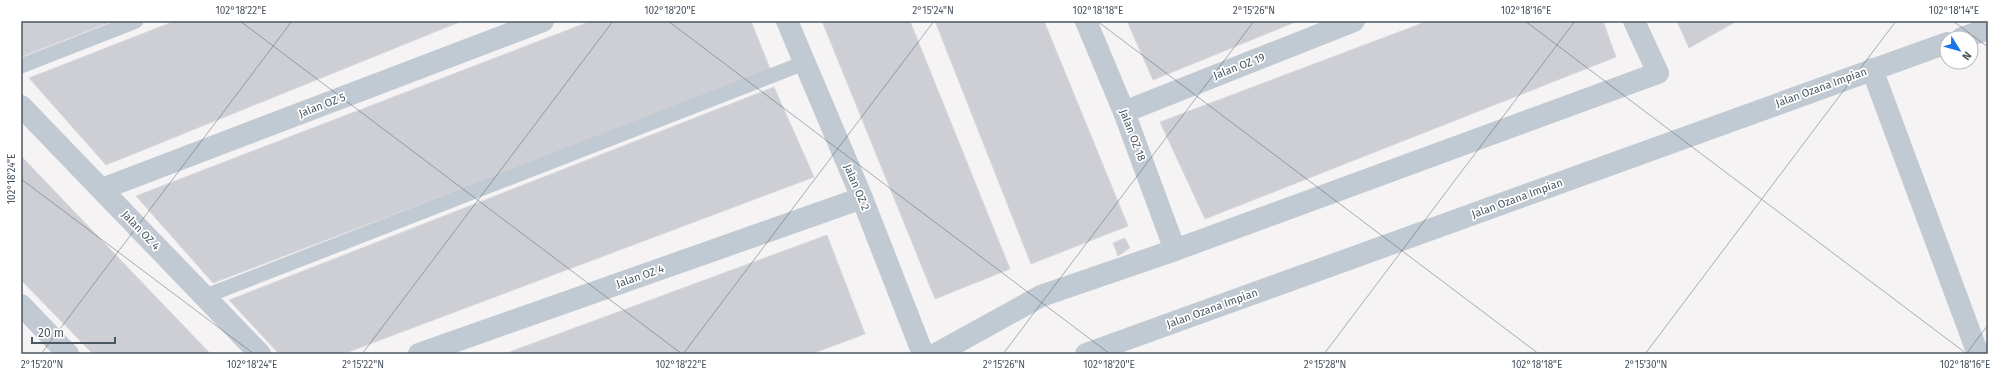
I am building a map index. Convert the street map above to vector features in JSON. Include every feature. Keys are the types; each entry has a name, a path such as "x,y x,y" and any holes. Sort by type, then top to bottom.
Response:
{"street":[{"name":"Jalan OZ 5","path":"102,189 543,21"},
{"name":"Jalan OZ 2","path":"787,21 862,198 923,354"},
{"name":"Jalan OZ 18","path":"1086,21 1124,112 1175,250"},
{"name":"Jalan OZ 19","path":"1124,112 1354,21"},
{"path":"936,354 1041,296 1175,250 1658,73 1634,21"},
{"name":"Jalan Ozana Impian","path":"1086,354 1939,46"},
{"path":"1872,69 1978,354"},
{"name":"Jalan OZ 4","path":"21,106 206,296 260,354"},
{"name":"Jalan OZ 4","path":"419,354 862,198"},
{"path":"21,305 68,354"}],"lane":[{"path":"21,66 136,21"},
{"path":"206,296 804,63"}],"building":[{"path":"21,21 113,21 21,57"},
{"path":"175,21 462,21 106,165 29,78"},
{"path":"591,21 751,21 771,71 213,283 136,196"},
{"path":"822,21 910,21 1010,269 935,299"},
{"path":"935,21 1044,21 1128,226 1031,264"},
{"path":"1127,21 1298,21 1153,80"},
{"path":"1428,21 1603,21 1616,57 1205,219 1160,122"},
{"path":"1677,21 1737,21 1689,48"},
{"path":"774,87 814,177 343,354 279,354 229,300"},
{"path":"21,156 211,354 93,354 21,280"},
{"path":"827,235 865,334 811,354 504,354"},
{"path":"1125,238 1130,248 1118,256 1113,243"}]}
